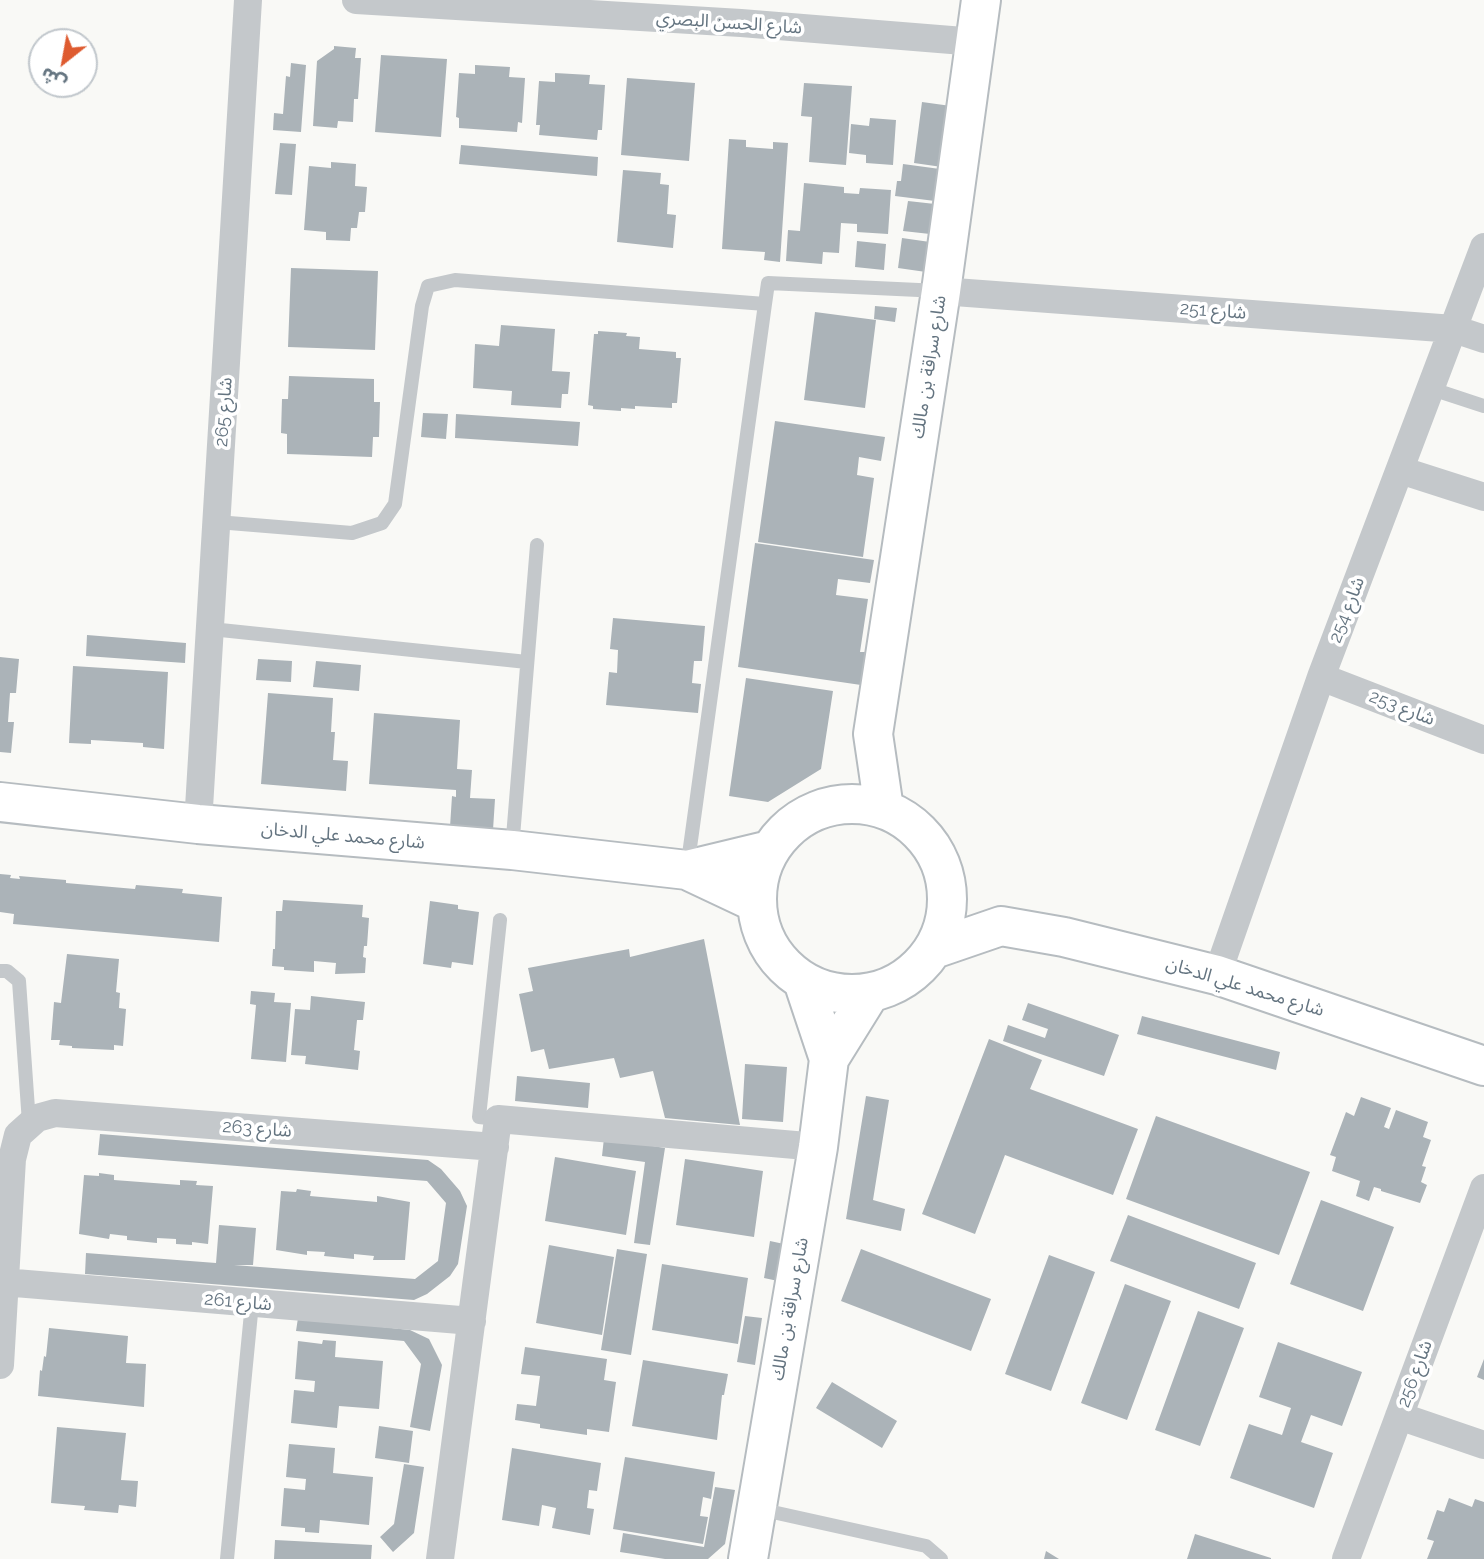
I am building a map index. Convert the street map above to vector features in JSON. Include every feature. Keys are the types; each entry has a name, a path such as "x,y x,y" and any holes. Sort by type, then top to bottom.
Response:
{"street":[{"name":"شارع 265","path":"198,824 248,0"},
{"name":"شارع الحسن البصري","path":"356,0 742,11 976,42"},
{"name":"شارع سراقة بن مالك","path":"884,809 873,734 941,291 981,0"},
{"name":"شارع 254","path":"1217,975 1321,677 1484,247"},
{"name":"شارع 251","path":"941,291 1454,329 1484,339"},
{"path":"1400,470 1484,497"},
{"name":"شارع 253","path":"1321,677 1484,740"},
{"name":"شارع سراقة بن مالك","path":"828,807 873,734"},
{"name":"شارع محمد علي الدخان","path":"0,803 198,824 512,850 687,870 757,903"},
{"path":"847,804 884,809 916,829 939,859 946,882 947,914 934,949 910,976 894,986 870,993 839,994 803,981 775,956 763,931 757,903 762,866 771,850 795,823 811,813 847,804"},
{"name":"شارع محمد علي الدخان","path":"687,870 771,850"},
{"name":"شارع محمد علي الدخان","path":"946,882 1001,926 1064,937 1217,975 1484,1066"},
{"name":"شارع محمد علي الدخان","path":"934,949 1001,926"},
{"name":"شارع سراقة بن مالك","path":"803,981 829,1059"},
{"name":"شارع سراقة بن مالك","path":"748,1559 818,1147 829,1059 870,993"},
{"name":"شارع 263","path":"26,1126 37,1118 55,1113 495,1147"},
{"path":"440,1559 498,1119 818,1147"},
{"path":"0,1365 12,1159 16,1141 26,1126"},
{"name":"شارع 256","path":"1346,1559 1484,1188"},
{"name":"شارع 261","path":"3,1282 472,1321"},
{"path":"1399,1416 1484,1445"}],"lane":[{"path":"217,522 352,533 382,523 395,504 422,306 428,286 455,280 765,304"},
{"path":"687,870 768,283 941,291"},
{"path":"1432,389 1484,406"},
{"path":"512,850 537,545"},
{"path":"211,629 527,662"},
{"path":"498,1119 479,1117 500,920"},
{"path":"0,971 7,971 19,981 26,1126"},
{"path":"227,1559 252,1303"},
{"path":"757,1508 926,1546 941,1559"}],"building":[{"path":"334,46 356,48 355,58 361,58 358,99 354,99 353,122 338,121 337,128 313,126 317,61 334,49"},
{"path":"381,55 447,59 441,137 375,132"},
{"path":"291,63 306,65 301,132 273,130 274,113 283,114 286,76 290,77"},
{"path":"475,65 510,67 509,77 525,78 522,123 518,122 517,132 459,128 459,118 456,117 459,73 475,74"},
{"path":"555,73 590,75 589,84 605,85 602,130 598,130 597,140 539,135 540,125 536,125 539,81 555,82"},
{"path":"627,78 695,83 689,161 621,155"},
{"path":"804,83 852,86 846,165 809,162 812,117 801,116"},
{"path":"922,102 951,106 942,167 914,163"},
{"path":"870,118 896,120 893,165 866,163 866,155 849,153 851,124 869,126"},
{"path":"729,139 746,140 746,147 773,149 773,142 788,143 780,262 764,260 765,252 722,249"},
{"path":"280,143 296,144 292,195 275,194"},
{"path":"461,145 598,157 597,176 459,164"},
{"path":"331,162 356,164 355,186 367,187 365,212 359,212 357,228 351,228 350,241 326,240 326,232 304,230 309,166 331,168"},
{"path":"903,164 940,169 935,201 895,196 897,181 901,181"},
{"path":"623,170 661,173 660,184 669,185 667,214 676,215 673,248 617,242"},
{"path":"804,183 844,187 844,193 859,194 860,188 891,190 888,234 857,232 857,224 841,223 839,253 823,252 822,264 786,261 788,230 800,231"},
{"path":"908,201 935,204 930,234 903,231"},
{"path":"902,238 930,242 926,272 898,268"},
{"path":"857,241 886,244 884,270 855,267"},
{"path":"291,268 378,271 375,350 288,347"},
{"path":"875,306 897,308 895,322 874,319"},
{"path":"815,312 876,320 865,408 804,400"},
{"path":"501,325 555,329 552,371 570,372 568,394 562,394 561,408 511,405 512,391 473,388 475,344 499,346"},
{"path":"598,331 627,333 626,336 640,337 639,349 676,352 676,358 681,358 677,403 672,403 672,408 635,406 635,409 621,408 621,411 593,409 593,406 588,405 594,334 598,334"},
{"path":"289,376 374,379 374,402 380,402 379,437 373,437 372,457 287,454 287,434 281,433 282,399 288,399"},
{"path":"423,413 448,414 446,439 421,437"},
{"path":"456,414 580,422 578,446 455,438"},
{"path":"775,421 885,437 881,461 859,457 857,475 874,478 863,557 758,542"},
{"path":"755,543 874,560 870,583 838,579 836,595 868,599 860,652 866,652 861,685 738,667"},
{"path":"613,618 705,626 702,661 694,661 692,683 701,684 698,713 606,705 609,672 617,673 618,650 610,649"},
{"path":"87,635 186,643 185,663 86,656"},
{"path":"0,657 19,659 16,693 10,693 8,722 14,722 11,753 0,752"},
{"path":"258,659 292,661 291,682 256,680"},
{"path":"316,661 361,665 359,691 313,687"},
{"path":"73,666 168,672 164,749 143,747 143,743 91,740 91,744 69,743"},
{"path":"746,678 833,691 821,769 768,802 729,796"},
{"path":"268,693 333,698 333,760 348,761 346,791 261,784"},
{"path":"374,713 460,720 457,769 472,770 470,798 495,799 493,830 450,827 452,796 456,797 456,790 369,784"},
{"path":"0,874 11,875 10,878 20,879 19,876 66,880 66,883 135,889 136,885 183,889 182,893 222,897 219,942 13,924 14,914 0,912"},
{"path":"283,900 363,905 362,917 369,918 367,946 364,946 363,957 366,958 365,973 335,974 336,963 314,961 314,972 284,970 284,967 272,966 276,911 282,911"},
{"path":"430,901 458,905 458,909 479,912 473,965 452,962 451,968 423,964"},
{"path":"704,939 740,1125 665,1118 653,1071 620,1078 614,1058 549,1069 544,1049 531,1052 519,994 533,991 528,968 629,949 630,957"},
{"path":"67,954 119,959 116,992 120,993 119,1008 126,1009 123,1046 114,1045 114,1050 72,1048 59,1045 60,1040 51,1040 54,1002 61,1003"},
{"path":"251,991 275,993 274,1002 291,1003 286,1062 251,1059 256,1005 250,1004"},
{"path":"311,996 365,1002 363,1020 357,1020 354,1050 360,1051 358,1070 305,1064 306,1056 291,1055 295,1009 310,1010"},
{"path":"1028,1003 1119,1035 1104,1076 1003,1041 1008,1025 1045,1038 1048,1029 1022,1020"},
{"path":"1142,1016 1280,1052 1276,1070 1137,1034"},
{"path":"989,1039 1042,1060 1030,1089 1138,1129 1113,1195 1005,1155 975,1234 922,1214"},
{"path":"745,1064 787,1067 783,1122 742,1119"},
{"path":"517,1076 590,1083 588,1108 515,1101"},
{"path":"866,1096 889,1100 873,1200 905,1209 901,1231 846,1219"},
{"path":"1361,1097 1391,1108 1384,1127 1389,1129 1396,1110 1428,1122 1423,1137 1431,1140 1422,1166 1426,1167 1421,1182 1427,1185 1420,1203 1374,1187 1369,1201 1356,1196 1360,1181 1332,1171 1336,1157 1330,1155 1346,1112 1354,1116"},
{"path":"1156,1116 1310,1172 1279,1255 1126,1199"},
{"path":"100,1134 428,1160 441,1169 460,1191 467,1206 458,1264 450,1276 427,1294 414,1300 85,1274 86,1253 216,1263 219,1225 256,1228 253,1265 234,1265 415,1279 438,1261 446,1203 427,1181 98,1155"},
{"path":"604,1138 665,1148 650,1245 634,1243 645,1162 602,1156"},
{"path":"555,1157 636,1171 626,1235 545,1221"},
{"path":"685,1159 763,1171 754,1237 676,1225"},
{"path":"99,1173 114,1175 114,1180 180,1185 180,1180 197,1181 196,1185 213,1186 208,1244 176,1244 176,1239 157,1238 157,1243 127,1240 127,1236 110,1234 109,1239 79,1234 84,1175 99,1176"},
{"path":"297,1189 311,1191 310,1196 377,1202 377,1196 410,1202 405,1260 373,1260 374,1256 354,1254 354,1259 324,1256 325,1252 307,1251 307,1255 276,1250 281,1191 296,1192"},
{"path":"1321,1200 1394,1227 1363,1311 1290,1284"},
{"path":"1128,1215 1256,1263 1239,1309 1110,1261"},
{"path":"770,1241 784,1244 778,1281 764,1278"},
{"path":"549,1245 614,1257 602,1335 536,1323"},
{"path":"617,1249 647,1254 631,1355 601,1350"},
{"path":"861,1249 991,1299 971,1351 841,1301"},
{"path":"1049,1255 1095,1272 1051,1391 1005,1374"},
{"path":"662,1264 748,1278 738,1344 652,1330"},
{"path":"1125,1284 1171,1301 1127,1420 1081,1403"},
{"path":"1198,1311 1244,1328 1200,1446 1155,1430"},
{"path":"745,1316 762,1318 755,1365 737,1362"},
{"path":"298,1318 410,1330 429,1339 442,1365 430,1431 410,1427 421,1364 404,1341 296,1331"},
{"path":"49,1328 128,1336 126,1363 146,1364 144,1407 38,1396 40,1370 42,1371 44,1356 46,1357"},
{"path":"323,1340 336,1341 335,1357 383,1361 379,1409 339,1406 337,1428 291,1423 294,1390 314,1392 315,1381 295,1379 298,1341 322,1344"},
{"path":"1278,1342 1362,1372 1342,1426 1311,1415 1301,1442 1333,1453 1314,1508 1230,1478 1249,1424 1282,1435 1291,1408 1259,1397"},
{"path":"525,1347 607,1359 604,1380 616,1382 609,1432 587,1429 587,1435 540,1428 540,1424 515,1420 517,1404 536,1406 540,1376 521,1374"},
{"path":"1484,1359 1484,1380 1477,1377"},
{"path":"643,1360 728,1374 722,1395 717,1440 632,1426"},
{"path":"832,1382 897,1421 882,1448 816,1408"},
{"path":"379,1426 413,1431 409,1463 375,1458"},
{"path":"57,1427 126,1433 121,1480 138,1481 136,1507 119,1505 118,1513 51,1503"},
{"path":"289,1444 335,1448 333,1473 373,1477 369,1525 320,1520 319,1533 305,1532 305,1528 281,1526 284,1488 305,1490 306,1479 286,1477"},
{"path":"512,1448 601,1463 597,1491 589,1490 587,1508 594,1509 590,1535 552,1528 556,1508 542,1505 539,1526 502,1520"},
{"path":"625,1457 715,1472 711,1499 703,1497 700,1516 708,1517 703,1544 613,1529"},
{"path":"404,1464 424,1467 414,1533 393,1552 380,1537 394,1524"},
{"path":"715,1487 735,1490 725,1544 708,1559 665,1559 620,1552 623,1533 704,1547"},
{"path":"1449,1498 1472,1507 1475,1499 1484,1502 1484,1559 1427,1559 1434,1541 1427,1539 1437,1510 1444,1512"},
{"path":"1195,1534 1271,1558 1271,1559 1187,1559"},
{"path":"275,1540 372,1545 371,1559 274,1559"},
{"path":"1046,1551 1059,1559 1044,1559"}]}
